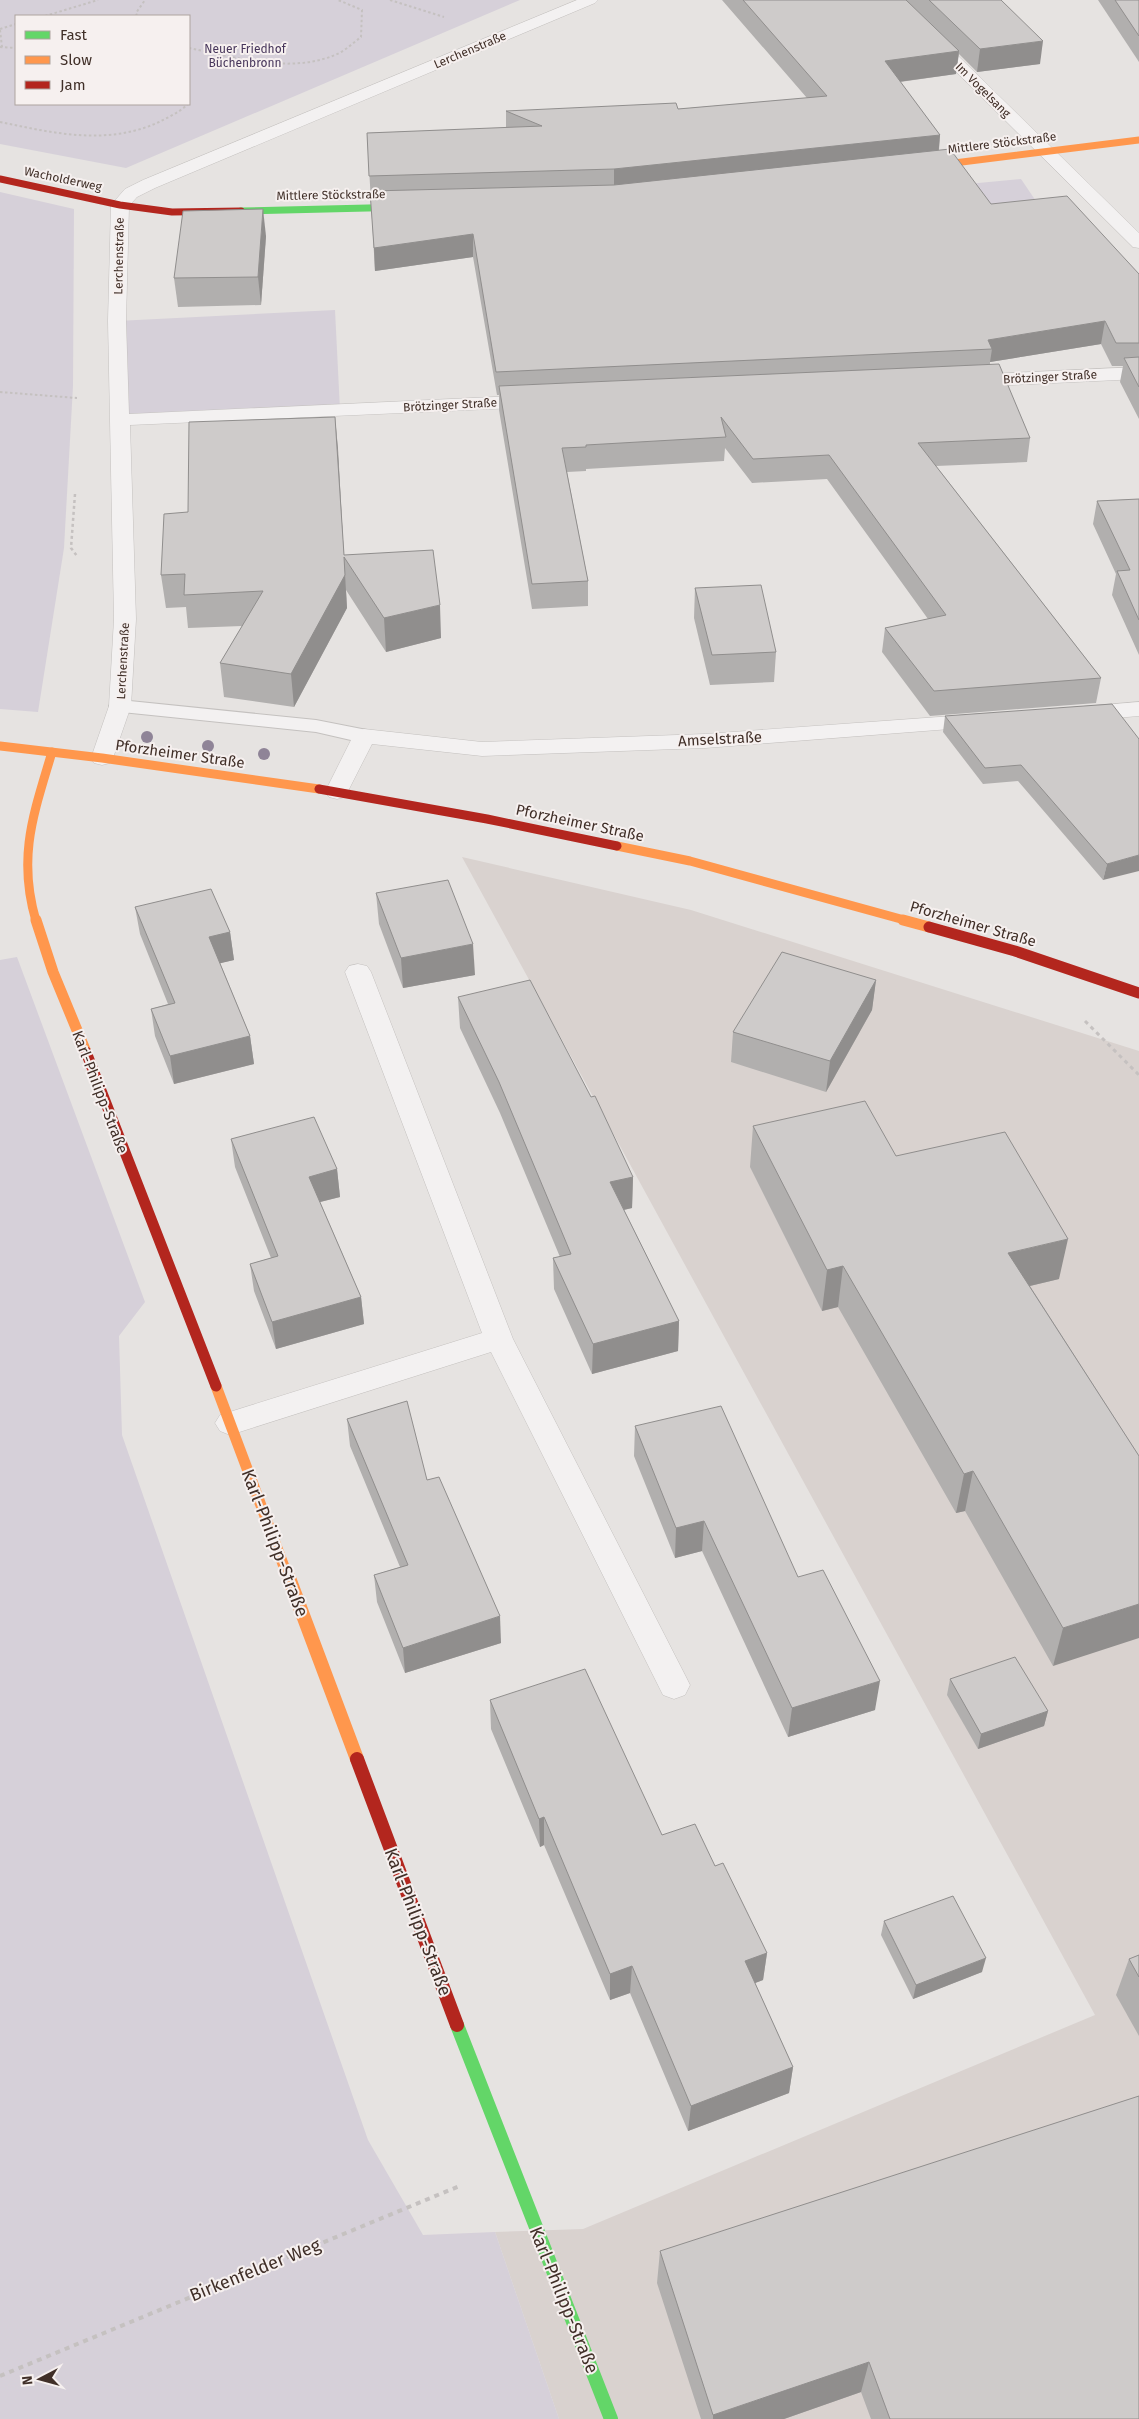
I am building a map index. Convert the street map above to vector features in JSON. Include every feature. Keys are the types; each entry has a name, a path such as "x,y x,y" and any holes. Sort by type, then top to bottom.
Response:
{"street":[{"name":"Lerchenstraße","path":"102,758 120,706 126,619 117,320 120,205 130,193 149,184 590,0"},
{"name":"Im Vogelsang","path":"892,0 1139,243"},
{"name":"Mittlere Stöckstraße","path":"914,168 1139,140"},
{"name":"Wacholderweg","path":"0,179 120,205"},
{"name":"Mittlere Stöckstraße","path":"120,205 172,212 421,207"},
{"name":"Brötzinger Straße","path":"949,382 1139,373"},
{"name":"Brötzinger Straße","path":"121,420 550,400"},
{"path":"1060,715 1139,709"},
{"name":"Amselstraße","path":"364,736 482,749 705,741 1001,720"},
{"path":"336,792 364,736"},
{"name":"Pforzheimer Straße","path":"0,746 102,758 336,792 487,819 690,861 1015,951 1139,993"},
{"name":"Karl-Philipp-Straße","path":"52,752 29,832 27,886 37,927 230,1423 510,2165 611,2419"},
{"path":"358,972 499,1339 674,1684"},
{"path":"230,1423 499,1339"}],"lane":[{"path":"120,706 316,726 364,736"}],"path":[{"path":"48,15 98,0"},
{"path":"137,0 144,1 136,13 137,15"},
{"path":"190,48 264,61 305,62 336,54 361,37 364,24 362,10 338,0"},
{"path":"15,24 0,30 1,47 15,48"},
{"path":"0,122 70,137 116,136 156,124 186,105"},
{"path":"0,392 80,399 121,420"},
{"name":"Birkenfelder Weg","path":"0,2376 510,2165"}],"shaded area":[{"path":"462,857 691,910 1139,1051 1139,2419 559,2419 495,2232 583,2229 1095,2015"}],"green space":[{"name":"Neuer Friedhof Büchenbronn","path":"0,0 520,0 126,168 0,144"},
{"path":"1021,179 1042,210 957,217 936,187"},
{"path":"0,192 74,209 73,386 64,548 38,712 0,709"},
{"path":"335,310 340,410 121,420 117,321"},
{"path":"17,957 145,1302 119,1336 122,1435 368,2140 423,2235 495,2232 559,2419 0,2419 0,960"}],"building":[{"path":"743,0 906,0 959,51 885,61 940,135 614,169 369,176 367,133 542,126 506,111 676,103 678,109 827,96"},
{"path":"929,0 1001,0 1043,41 980,49"},
{"path":"1115,0 1139,0 1139,36"},
{"path":"950,149 991,204 1067,196 1139,274 1139,343 1116,343 1105,321 988,340 992,349 496,372 473,234 374,248 370,191 614,185"},
{"path":"263,209 258,277 174,278 183,211"},
{"path":"1139,357 1139,387 1124,358"},
{"path":"999,364 1030,438 918,443 1101,678 934,691 885,628 946,615 829,455 753,459 721,417 726,437 562,448 588,581 532,584 499,386"},
{"path":"335,417 344,555 433,550 440,605 384,618 344,557 345,575 291,674 220,663 263,591 184,595 185,574 161,575 164,514 188,512 189,422"},
{"path":"1139,499 1139,620 1117,571 1130,570 1097,501"},
{"path":"761,585 776,652 712,655 695,588"},
{"path":"1112,704 1139,739 1139,855 1107,864 1021,765 985,768 945,716"},
{"path":"448,880 473,944 401,958 376,893"},
{"path":"211,889 230,932 209,937 250,1036 170,1056 151,1009 175,1003 135,907"},
{"path":"782,952 876,980 830,1061 733,1032"},
{"path":"530,980 591,1097 595,1096 633,1177 610,1182 679,1321 593,1344 553,1258 571,1254 499,1082 458,997"},
{"path":"865,1101 896,1156 1005,1132 1068,1239 1008,1253 1139,1456 1139,1604 1063,1628 973,1471 964,1474 843,1266 827,1270 753,1126"},
{"path":"314,1117 337,1169 309,1177 361,1297 272,1322 250,1264 278,1256 231,1139"},
{"path":"407,1401 427,1480 439,1477 500,1616 403,1648 374,1575 408,1565 347,1419"},
{"path":"721,1406 798,1577 823,1570 880,1681 792,1708 704,1521 676,1528 635,1426"},
{"path":"1015,1657 1048,1711 981,1734 950,1679"},
{"path":"585,1669 662,1835 695,1824 715,1866 723,1863 767,1953 745,1961 793,2067 691,2106 632,1966 610,1974 544,1817 539,1819 490,1700"},
{"path":"953,1896 986,1958 916,1985 884,1921"},
{"path":"1139,1955 1139,1977 1129,1959"},
{"path":"1139,2096 1139,2419 890,2419 869,2362 713,2415 660,2251"}],"traffic: fast":[{"path":"241,211 409,207"},
{"path":"457,2025 510,2165 611,2419"}],"traffic: slow":[{"path":"922,167 1139,140"},
{"path":"0,746 102,758 319,789"},
{"path":"52,752 36,802 29,833 27,861 29,889 43,945 86,1052"},
{"path":"617,846 690,861 929,927"},
{"path":"216,1386 357,1759"}],"traffic: jam":[{"path":"0,179 120,205 172,212 241,211"},
{"path":"319,789 487,819 617,846"},
{"path":"929,927 1015,951 1139,993"},
{"path":"86,1052 216,1386"},
{"path":"357,1759 457,2025"}]}
